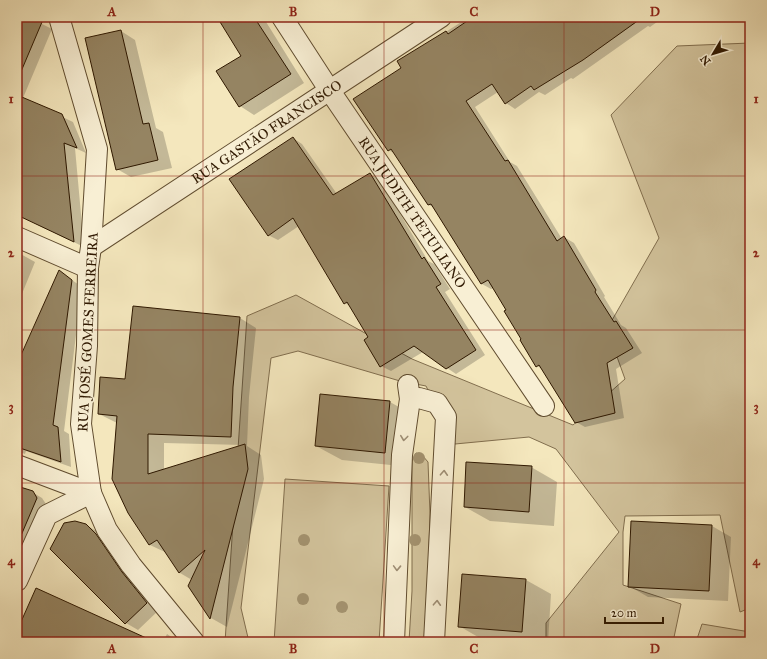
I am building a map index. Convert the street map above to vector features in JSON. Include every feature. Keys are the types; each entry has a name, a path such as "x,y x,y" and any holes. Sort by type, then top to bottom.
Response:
{"street":[{"name":"RUA JOSÉ GOMES FERREIRA","path":"59,17 97,149 91,247 88,268 87,346 81,424 91,494 107,530 131,564 194,642"},
{"name":"RUA JUDITH TETULIANO","path":"282,17 330,91 544,406"},
{"name":"RUA GASTÃO FRANCISCO","path":"91,247 441,17"},
{"path":"17,237 88,268"},
{"path":"394,642 402,455 409,392 419,398 437,403 446,417 434,642"},
{"path":"17,465 91,494"},
{"path":"17,581 47,515 91,494"}],"shaded area":[{"path":"750,43 750,608 740,612 720,515 625,516 623,532 623,585 681,604 673,642 546,642 546,623 619,532 556,449 529,437 455,444 426,386 400,381 298,351 271,358 241,608 249,642 225,642 247,316 296,295 412,359 573,425 625,379 607,329 659,238 611,115 677,46"},
{"path":"416,453 422,455 428,462 430,514 426,642 409,642 412,591 412,461"},
{"path":"285,479 389,486 379,642 274,642"},
{"path":"702,624 750,632 750,642 696,642"}],"building":[{"path":"17,17 30,17 42,22 17,81"},
{"path":"217,17 254,17 291,74 239,107 216,71 241,56"},
{"path":"473,17 643,17 583,60 534,90 531,86 505,104 492,84 466,101 505,161 508,160 557,241 564,236 596,290 595,292 633,348 607,363 615,413 575,423 539,365 536,367 504,311 506,310 488,280 481,284 431,204 428,205 391,149 388,151 353,99 401,68 397,61 446,31 448,34"},
{"path":"121,30 143,124 149,123 158,160 116,170 85,38"},
{"path":"17,95 62,114 77,148 64,143 74,242 17,215"},
{"path":"293,137 333,195 370,173 422,259 424,257 441,284 436,287 476,350 446,369 414,346 380,367 364,340 368,337 347,302 344,304 293,218 268,236 229,179"},
{"path":"59,270 72,280 53,425 58,427 61,462 17,447 17,353 21,355"},
{"path":"133,306 240,317 233,387 231,437 148,434 148,474 245,444 248,469 210,619 188,586 205,550 179,573 157,540 149,545 128,513 112,479 117,416 98,414 100,377 125,379"},
{"path":"320,394 390,401 385,453 315,446"},
{"path":"466,462 532,466 529,512 464,507"},
{"path":"17,486 33,491 37,498 17,545"},
{"path":"75,521 86,524 96,534 122,572 147,603 125,624 50,549 64,523"},
{"path":"631,521 712,525 709,591 628,587"},
{"path":"462,574 526,579 522,632 458,627"},
{"path":"36,588 155,642 17,642 17,624 20,624"}]}
